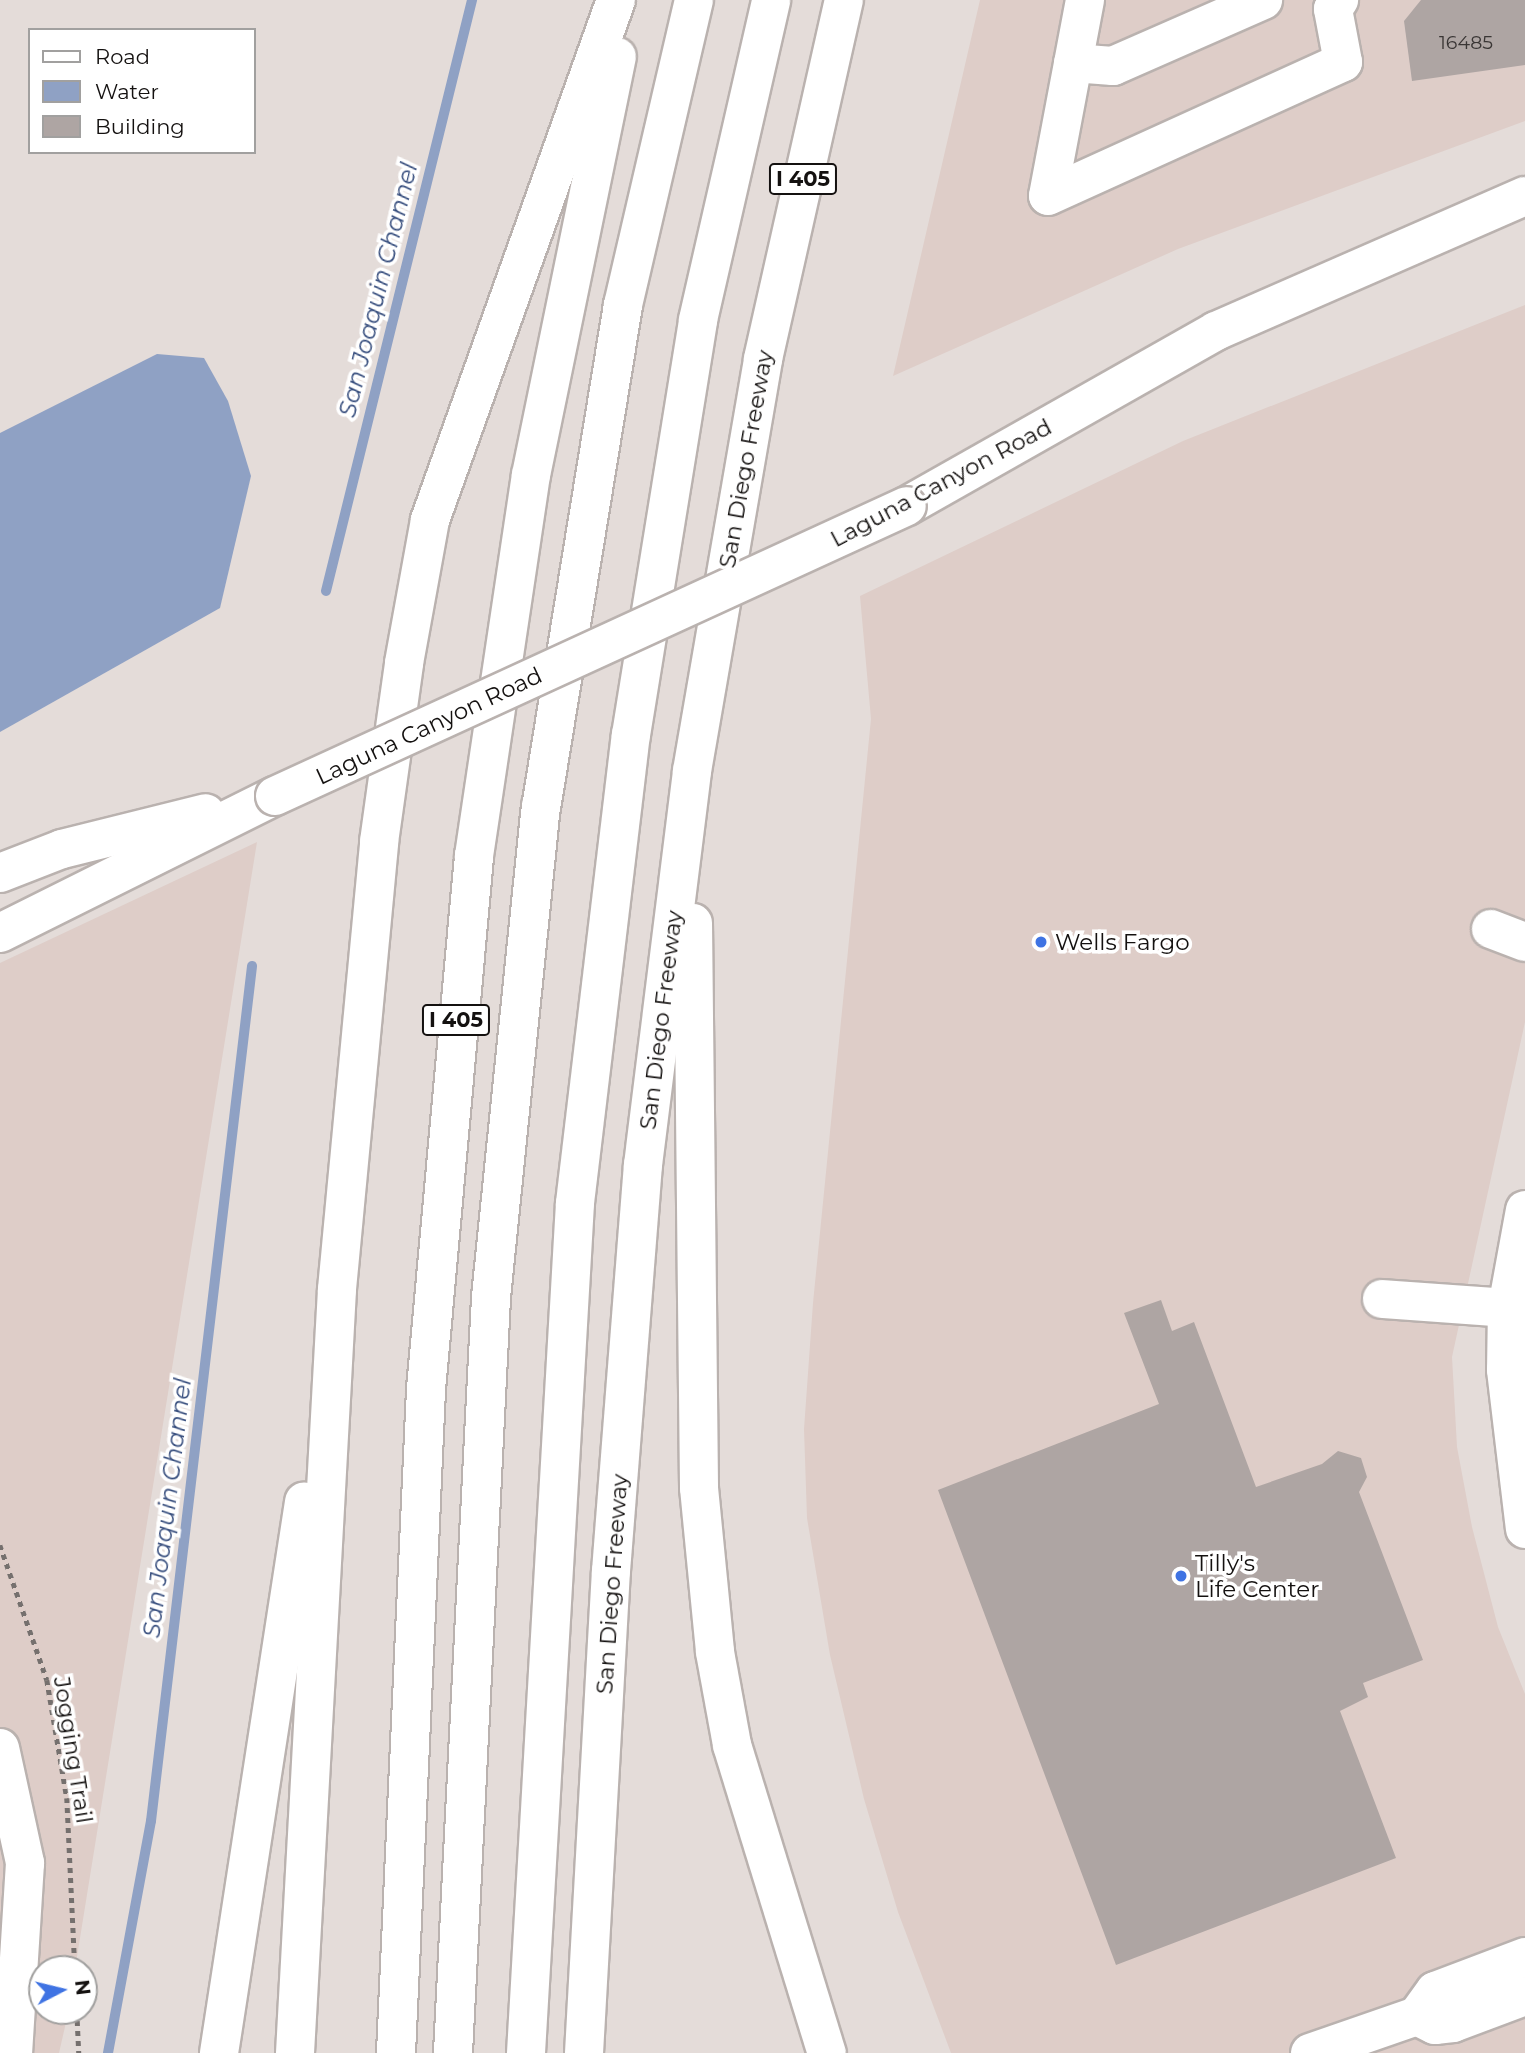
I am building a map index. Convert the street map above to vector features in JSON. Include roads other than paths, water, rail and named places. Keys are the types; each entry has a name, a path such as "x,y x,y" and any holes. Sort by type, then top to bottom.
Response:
{"main road":[{"path":"295,2053 337,1289 379,842 430,520 616,0"},
{"name":"I 405","path":"396,2053 426,1389 474,856 531,475 630,0"},
{"path":"453,2053 491,1297 541,808 623,305 694,0"},
{"path":"526,2053 575,1203 629,749 698,320 771,0"},
{"name":"San Diego Freeway","path":"584,2053 611,1572 642,1179 692,771 763,359 844,0"},
{"path":"1085,0 1048,197 1343,62 1333,9 1339,0"},
{"path":"1073,63 1113,66 1264,0"},
{"name":"Laguna Canyon Road","path":"0,933 275,796 907,506 1216,331 1525,196"},
{"path":"692,771 699,1488 732,1745 827,2053"},
{"name":"Laguna Canyon Road","path":"0,873 62,849 275,796"},
{"path":"1525,1210 1507,1308 1509,1432 1525,1529"},
{"path":"219,2053 337,1289"},
{"path":"1382,1299 1507,1308"},
{"path":"732,1745 839,2053"},
{"path":"0,1748 24,1863 13,2053"},
{"path":"1310,2053 1418,2016 1435,1991 1525,1957"},
{"path":"1418,2016 1436,2025 1453,2023 1525,1997"}],"water":[{"path":"157,354 204,358 228,401 251,476 220,608 0,732 0,433"}],"waterway":[{"name":"San Joaquin Channel","path":"326,591 472,0"},
{"name":"San Joaquin Channel","path":"108,2053 151,1821 252,966"}],"place":[{"name":"Wells Fargo","path":"1041,942"},
{"name":"Tilly's Life Center","path":"1181,1576"}]}
